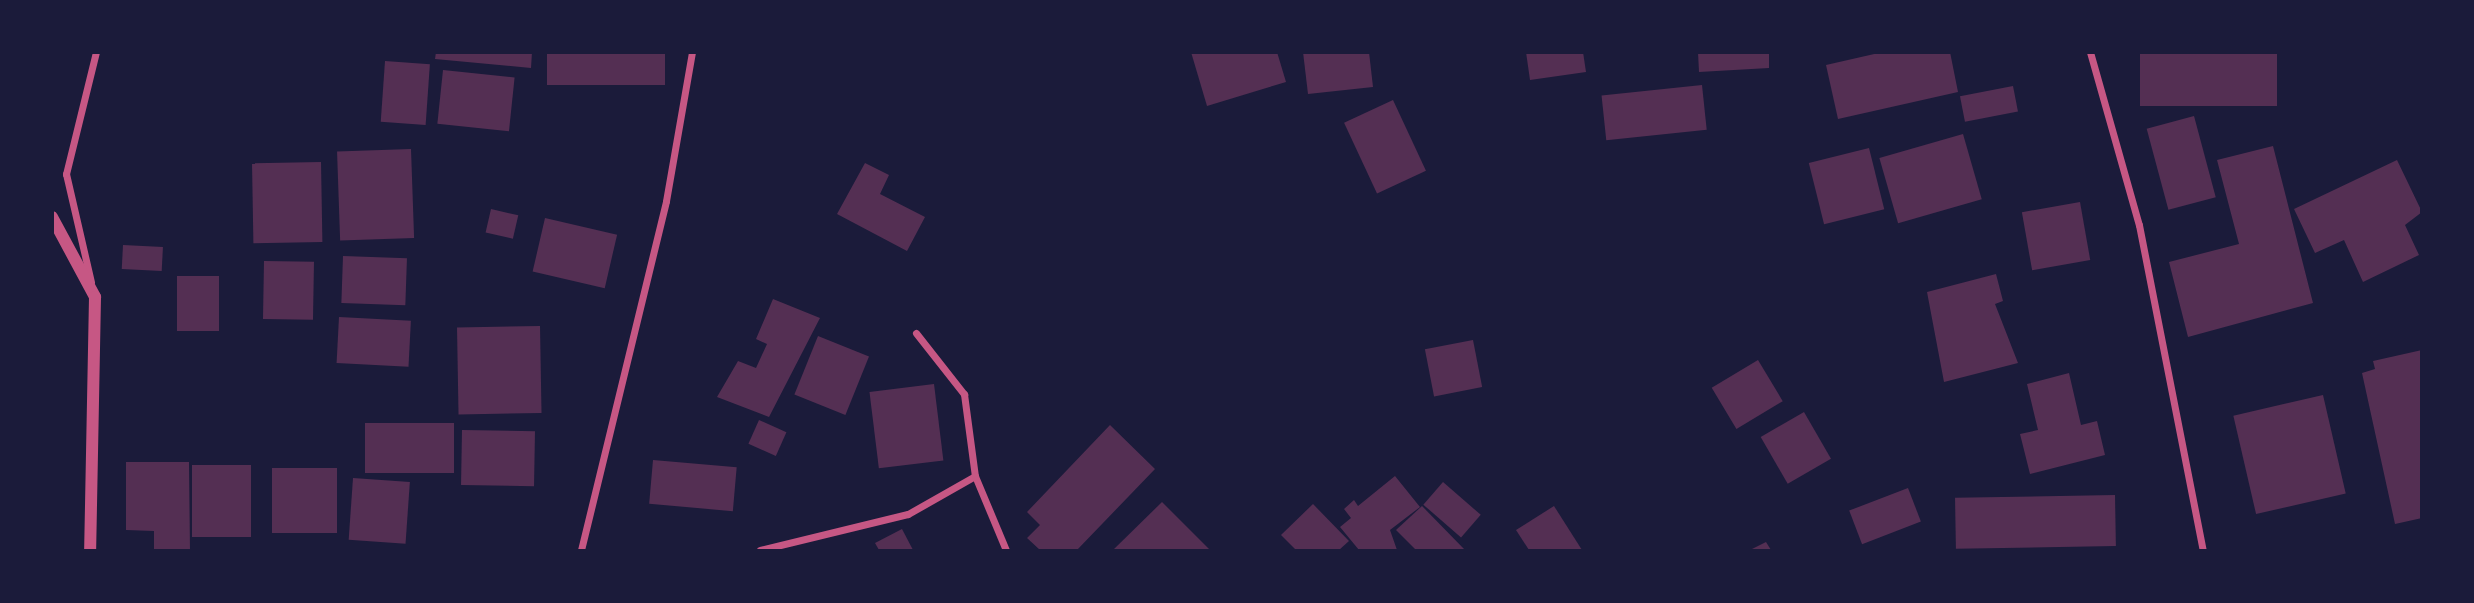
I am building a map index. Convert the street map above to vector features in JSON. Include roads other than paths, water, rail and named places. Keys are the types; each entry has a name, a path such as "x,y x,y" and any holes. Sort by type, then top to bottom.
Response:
{"street":[{"path":"90,551 95,297 66,174 96,52"},
{"path":"581,551 666,201 692,52"},
{"path":"2090,52 2139,225 2203,551"},
{"path":"52,217 95,297"},
{"path":"916,332 964,394 975,476 1006,551"},
{"path":"760,551 908,514 975,476"}]}
